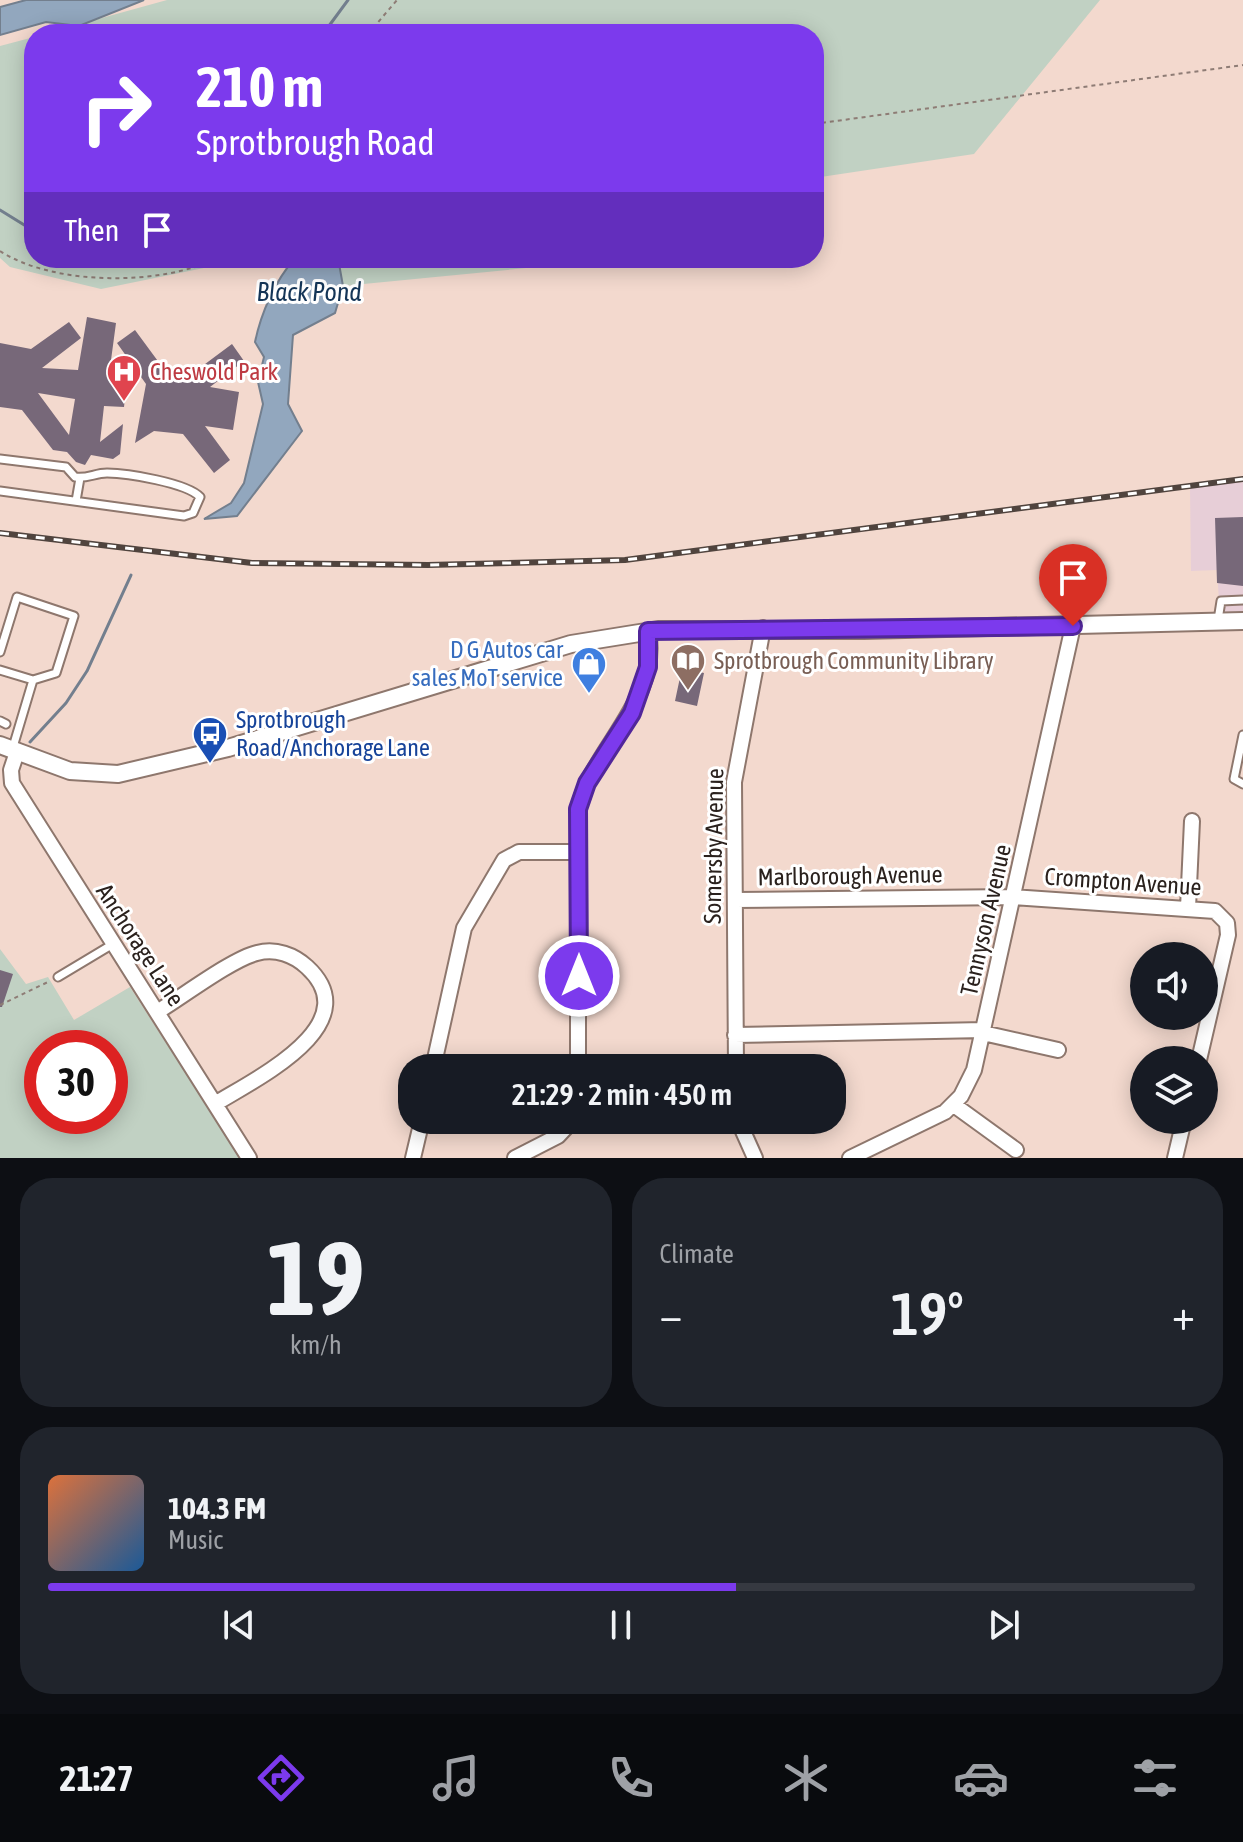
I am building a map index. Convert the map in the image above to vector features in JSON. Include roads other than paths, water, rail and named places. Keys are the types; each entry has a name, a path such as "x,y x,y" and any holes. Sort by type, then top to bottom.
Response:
{"street":[{"path":"10,749 70,771 118,774 228,748 571,644 648,631 1243,621"},
{"name":"Tennyson Avenue","path":"954,1105 974,1070 1073,626"},
{"name":"Somersby Avenue","path":"736,1054 734,782 763,628"},
{"path":"578,1054 578,809 582,795 632,713 648,667 648,631"},
{"name":"Anchorage Lane","path":"10,749 12,783 249,1158"},
{"path":"1188,908 1192,821"},
{"path":"436,1054 464,928 504,860 519,852 579,852"},
{"name":"Marlborough Avenue","path":"735,900 1013,897"},
{"name":"Crompton Avenue","path":"1013,897 1188,908 1215,911 1223,916 1236,936 1203,1046"},
{"path":"157,1012 254,953 279,951 312,972 319,983 323,1007 310,1042 215,1104"},
{"path":"735,1035 983,1032 1058,1050"},
{"path":"850,1158 880,1152 954,1105 1016,1150"},
{"path":"413,1158 419,1134"},
{"path":"515,1158 560,1134"},
{"path":"744,1134 755,1158"},
{"path":"1175,1158 1181,1134"}],"lane":[{"path":"0,459 66,467 80,478 109,473 187,487 200,497 193,513 184,516 0,491"},
{"path":"76,501 80,478"},
{"path":"0,652 17,597 74,616 56,673 33,680 0,670"},
{"path":"1218,622 1221,601 1243,600"},
{"path":"10,749 33,680"},
{"path":"1243,735 1234,779 1243,784"},
{"path":"58,977 113,944"}],"water":[{"path":"26,0 144,0 84,24 24,24 24,28 0,35 0,7"},
{"name":"Black Pond","path":"288,268 340,268 343,286 335,313 293,335 288,404 302,431 237,516 204,519 231,503 244,483 263,404 258,382 264,357 255,342 261,320"}],"waterway":[{"path":"330,24 348,0"},
{"path":"0,210 24,225"},
{"path":"30,742 66,703 87,671 131,575"}],"railway":[{"path":"0,533 252,563 428,565 625,560 1243,479"}],"place":[{"name":"Cheswold Park","path":"124,403"},
{"name":"Sprotbrough Community Library","path":"688,692"},
{"name":"D G Autos car sales MoT service","path":"589,695"},
{"name":"Sprotbrough Road/Anchorage Lane","path":"210,765"}]}
